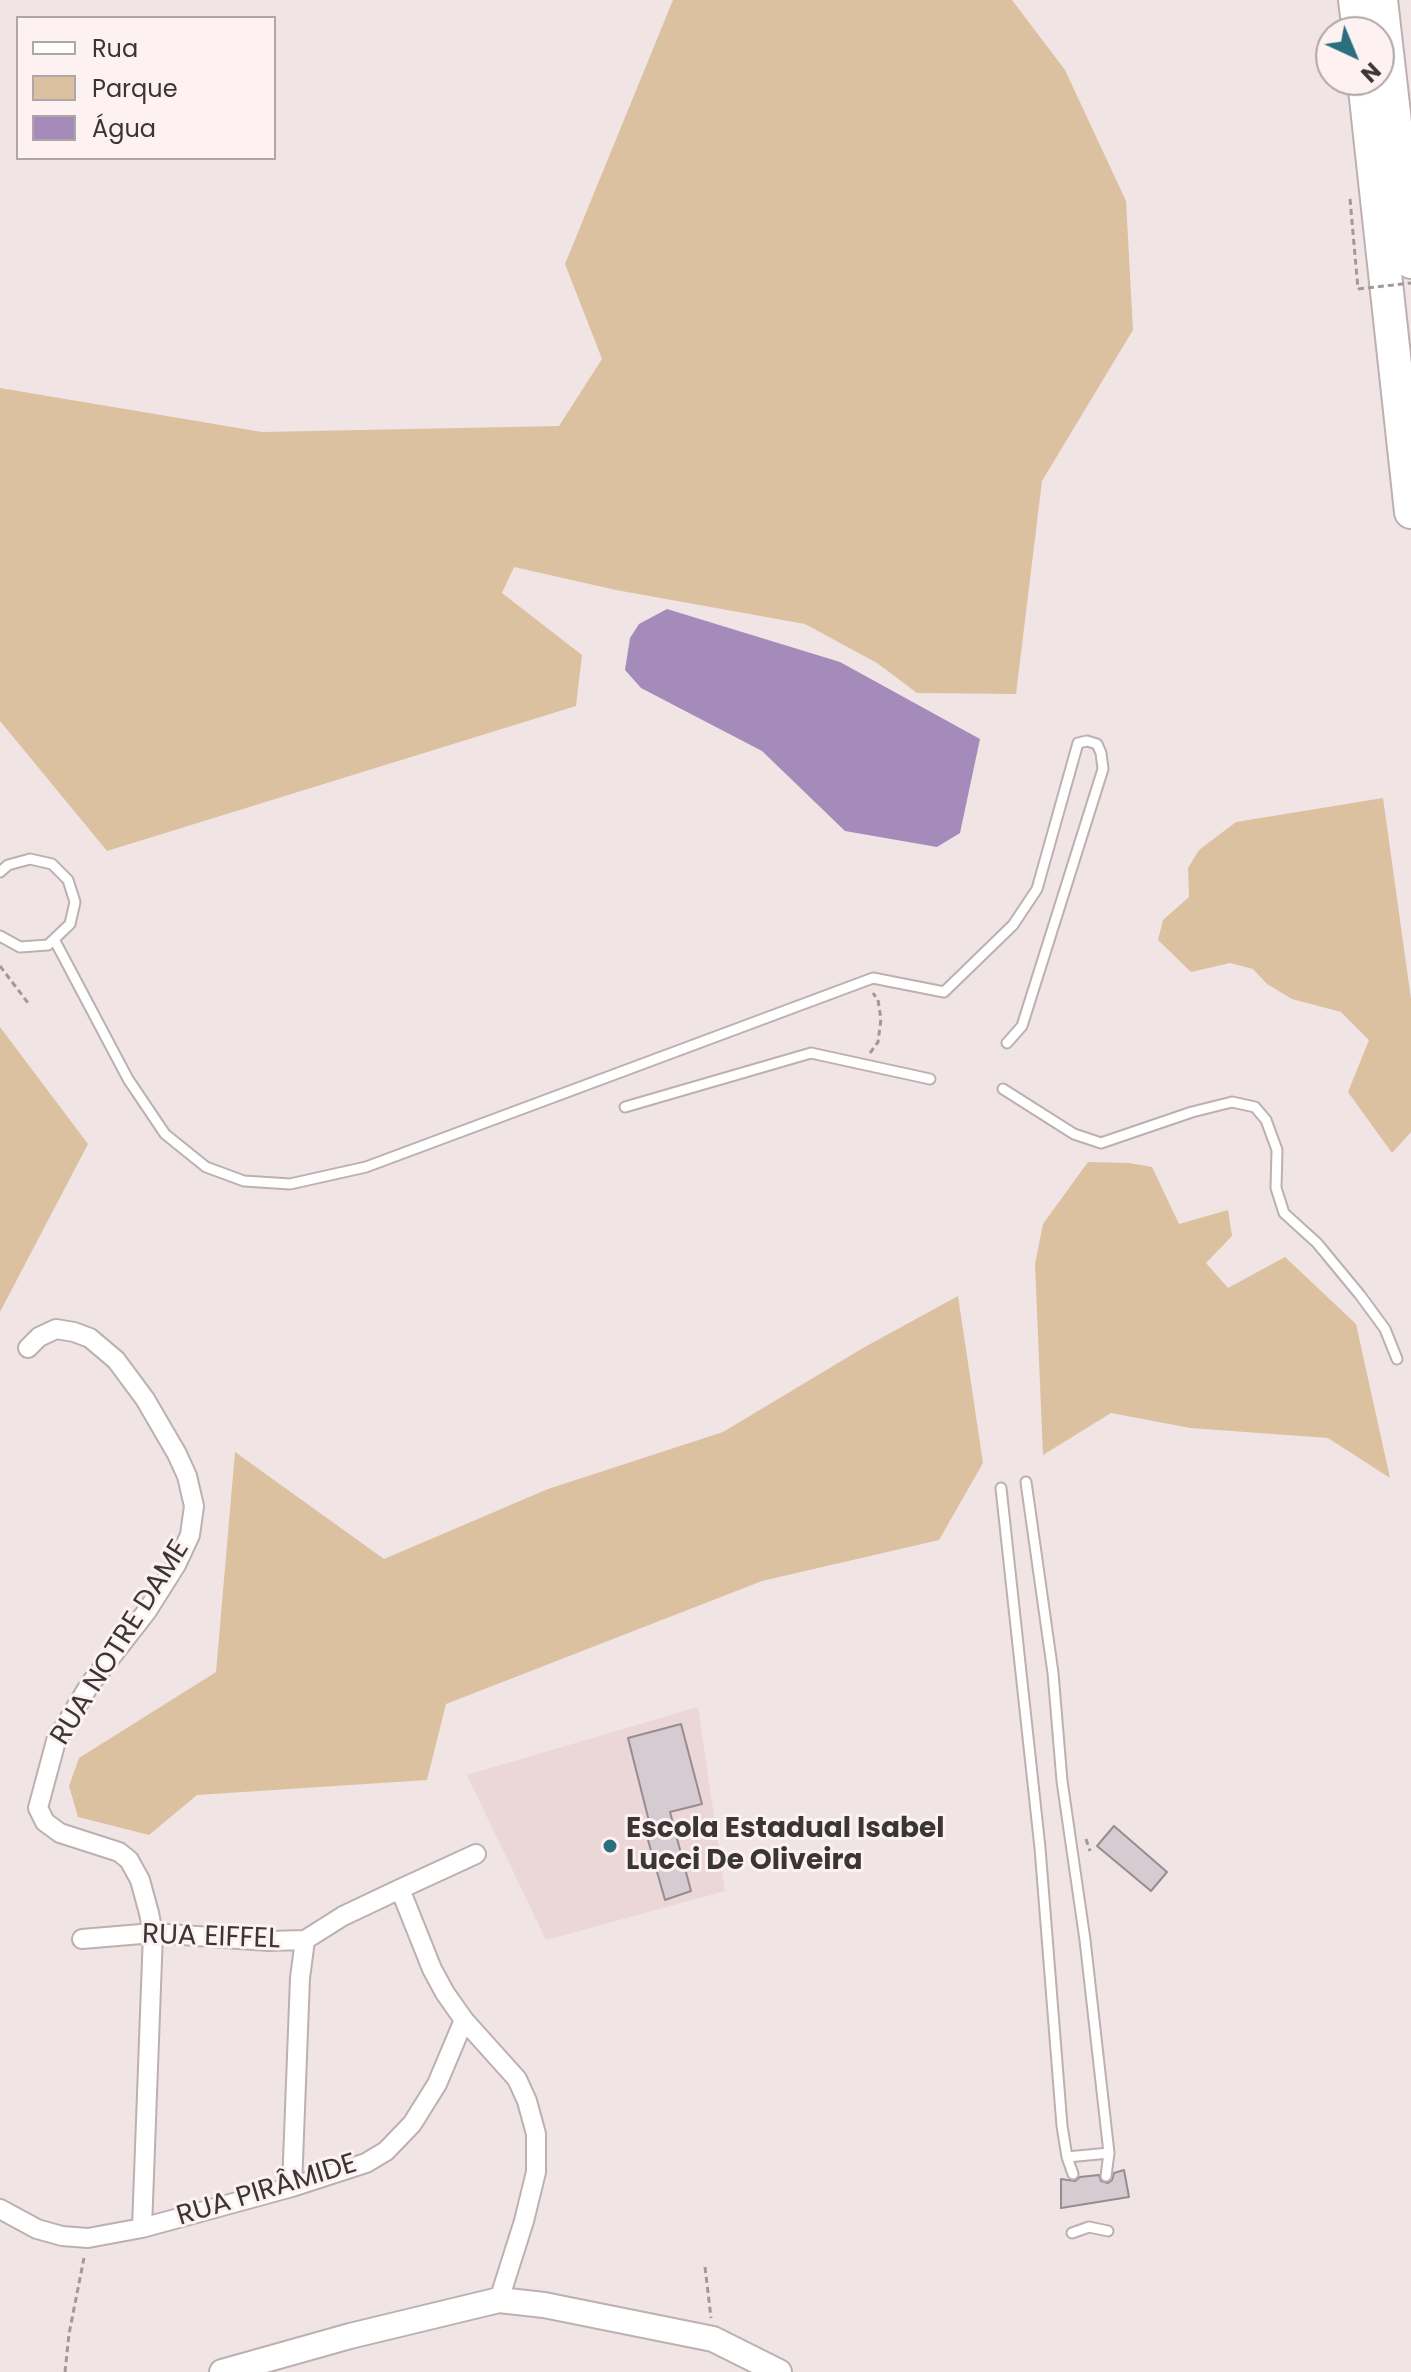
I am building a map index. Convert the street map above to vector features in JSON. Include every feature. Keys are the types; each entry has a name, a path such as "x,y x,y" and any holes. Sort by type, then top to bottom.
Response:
{"highway":[{"path":"1381,0 1411,262"},
{"path":"1366,96 1411,512"}],"main road":[{"path":"222,2372 350,2336 499,2300 544,2305 713,2339 779,2372"}],"street":[{"name":"RUA NOTRE DAME","path":"28,1348 39,1337 56,1329 90,1338 116,1360 145,1399 177,1454 187,1476 194,1506 190,1535 176,1565 147,1611 90,1684 56,1741 38,1808 45,1822 60,1833 119,1852 129,1860 140,1880 153,1933 142,2228"},
{"name":"RUA EIFFEL","path":"82,1939 153,1933 269,1941 305,1940 343,1916 476,1854"},
{"path":"400,1889 432,1969 464,2020 517,2079 536,2134 536,2172 499,2300"},
{"path":"292,2187 300,1978 305,1940"},
{"name":"RUA PIRÂMIDE","path":"0,2209 37,2229 62,2236 88,2238 142,2228 292,2187 366,2163 386,2151 412,2124 437,2084 464,2020"}],"lane":[{"path":"55,941 128,1079 165,1134 206,1167 244,1181 290,1184 366,1167 873,978 944,992 1013,925 1037,889 1078,743 1087,741 1097,744 1103,769 1022,1026 1007,1043"},
{"path":"0,872 8,865 30,859 52,864 68,880 75,902 70,924 55,941 41,947 20,947 0,936"},
{"path":"625,1107 811,1053 930,1079"},
{"path":"1003,1089 1074,1134 1101,1143 1192,1112 1232,1102 1255,1107 1266,1120 1277,1150 1276,1188 1284,1213 1317,1243 1360,1295 1385,1329 1397,1359"},
{"path":"1026,1482 1053,1673 1062,1781 1085,1940 1109,2153 1106,2176"},
{"path":"1001,1488 1040,1848 1067,2157 1073,2174"},
{"path":"1067,2157 1109,2153"},
{"path":"1072,2233 1089,2227 1108,2231"}],"path":[{"path":"1358,289 1411,283"},
{"path":"0,966 28,1003"},
{"path":"863,1063 878,1042 881,1019 878,1000 864,981"},
{"path":"65,2372 69,2334 88,2238"},
{"path":"705,2267 713,2339"}],"shaded area":[{"name":"Escola Estadual Isabel Lucci De Oliveira","path":"698,1707 725,1891 546,1940 467,1775"}],"green space":[{"path":"673,0 1012,0 1065,70 1126,201 1133,330 1042,481 1016,694 917,693 877,663 805,624 616,590 514,567 502,593 582,655 576,706 107,851 0,721 0,388 262,432 559,426 602,359 565,264"},
{"path":"1383,798 1411,999 1411,1132 1392,1153 1348,1092 1369,1040 1341,1012 1292,999 1267,984 1253,969 1230,963 1191,972 1158,940 1163,920 1189,897 1188,868 1199,850 1236,822"},
{"path":"0,1027 88,1144 0,1312"},
{"path":"1088,1162 1152,1167 1179,1224 1228,1210 1232,1236 1206,1263 1228,1288 1285,1257 1356,1324 1390,1478 1328,1438 1190,1428 1111,1413 1043,1455 1035,1264 1043,1224"},
{"path":"958,1296 983,1463 939,1540 762,1581 446,1704 427,1780 197,1795 149,1835 78,1817 69,1786 79,1758 216,1672 235,1452 384,1559 548,1489 723,1432 863,1348"}],"water":[{"path":"667,609 840,662 980,739 960,833 937,847 845,831 762,751 641,688 625,670 630,638 639,624"}],"building":[{"path":"681,1724 702,1804 670,1812 691,1891 665,1900 648,1840 653,1837 628,1738"},
{"path":"1114,1826 1167,1872 1151,1891 1097,1846"},
{"path":"1124,2170 1129,2197 1061,2208 1061,2179 1075,2181 1080,2177 1099,2175 1101,2181 1108,2183 1114,2173"}],"place":[{"name":"Escola Estadual Isabel Lucci De Oliveira","path":"610,1846"}]}
